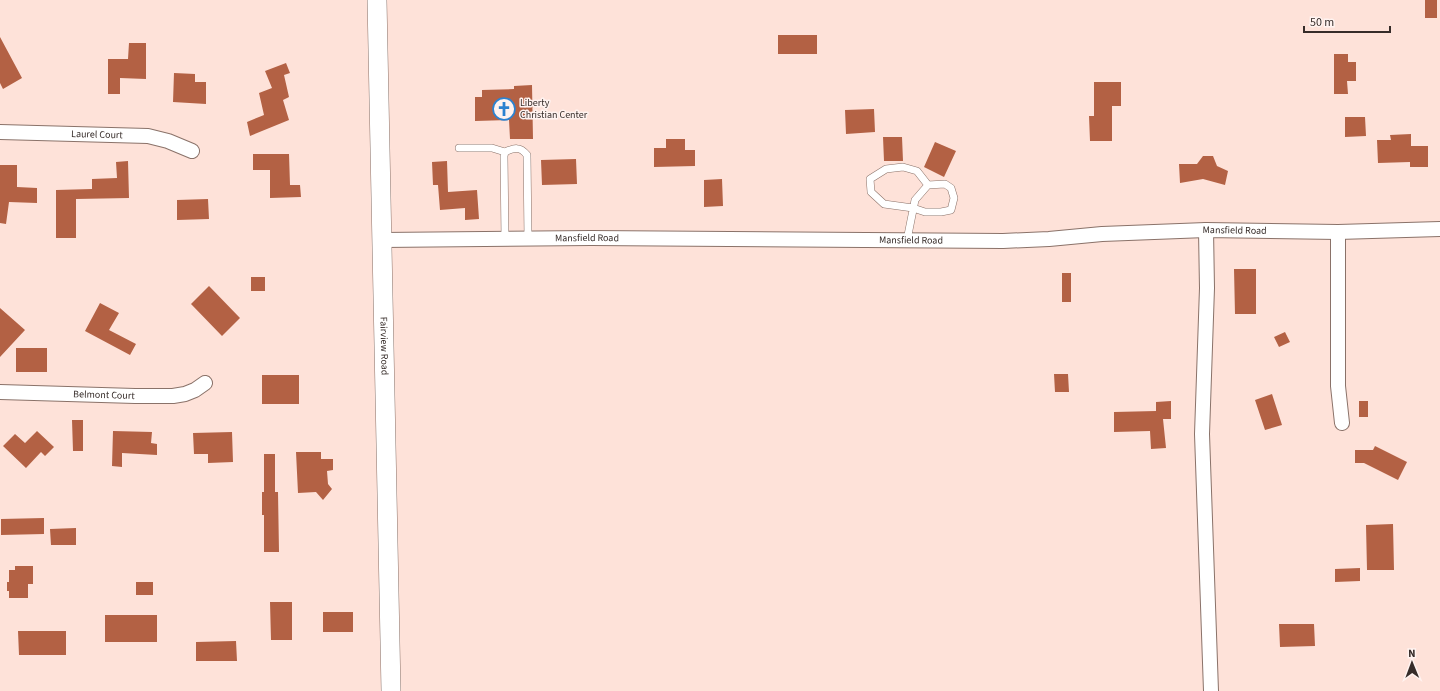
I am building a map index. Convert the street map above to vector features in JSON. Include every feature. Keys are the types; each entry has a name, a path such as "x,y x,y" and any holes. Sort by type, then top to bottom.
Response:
{"main road":[{"name":"Fairview Road","path":"377,0 391,691"}],"street":[{"name":"Laurel Court","path":"0,132 148,136 168,141 192,151"},
{"name":"Mansfield Road","path":"382,240 528,239 1003,241 1049,239 1102,234 1206,230 1338,232 1440,229"},
{"path":"1206,230 1207,288 1202,434 1211,691"},
{"path":"1338,232 1338,386 1342,423"},
{"name":"Belmont Court","path":"0,392 173,396 195,390 205,383"}],"lane":[{"path":"459,148 492,148 505,152 518,148 523,150 527,155 528,239"},
{"path":"505,152 505,239"},
{"path":"907,240 914,208 915,200 928,185 945,184 951,188 954,198 950,210 941,212 925,212 914,208 884,204 871,192 870,179 886,169 903,168 917,171 928,185"}],"building":[{"path":"1425,0 1437,0 1437,18 1425,18"},
{"path":"778,35 817,35 817,54 778,54"},
{"path":"0,37 22,78 3,89 0,83"},
{"path":"129,43 146,43 146,79 120,78 120,94 108,94 108,59 128,59"},
{"path":"1334,54 1348,54 1348,62 1356,62 1356,81 1347,81 1348,94 1334,94"},
{"path":"286,63 290,73 284,75 289,97 283,100 289,120 250,136 247,122 264,115 259,93 272,88 265,71"},
{"path":"174,73 195,74 195,82 206,82 206,104 173,102"},
{"path":"1094,82 1121,82 1121,106 1112,106 1112,141 1090,141 1089,116 1094,116"},
{"name":"Liberty Christian Center","path":"532,85 533,139 510,139 509,120 475,121 475,97 482,97 482,90 514,89 514,86"},
{"path":"874,109 875,132 846,134 845,110"},
{"path":"1345,117 1365,117 1366,136 1345,137"},
{"path":"1411,134 1411,146 1428,146 1428,167 1410,167 1410,162 1378,163 1377,140 1391,140 1390,135"},
{"path":"883,137 902,137 903,161 884,161"},
{"path":"666,139 685,139 685,150 695,150 695,166 654,167 654,148 666,148"},
{"path":"935,142 956,151 944,177 924,167"},
{"path":"253,154 289,154 290,185 300,185 301,197 270,198 270,170 253,170"},
{"path":"1203,156 1213,156 1217,166 1228,171 1225,185 1203,179 1180,183 1179,164 1197,164"},
{"path":"576,159 577,184 542,185 541,160"},
{"path":"128,161 129,198 76,199 76,238 56,238 56,190 92,189 92,179 117,178 116,162"},
{"path":"447,161 448,192 477,190 479,219 465,220 465,208 440,210 438,185 433,185 432,162"},
{"path":"0,165 17,165 17,187 37,188 37,203 9,202 6,224 0,223"},
{"path":"722,179 723,206 704,207 704,180"},
{"path":"208,199 209,219 177,220 177,200"},
{"path":"1234,269 1256,269 1256,314 1235,314"},
{"path":"1062,273 1071,273 1071,302 1062,302"},
{"path":"251,277 265,277 265,291 251,291"},
{"path":"209,286 240,318 222,336 191,304"},
{"path":"100,303 119,313 109,330 136,344 130,355 85,331"},
{"path":"0,308 25,330 0,357"},
{"path":"1285,332 1290,342 1279,347 1274,337"},
{"path":"16,348 47,348 47,372 16,372"},
{"path":"1054,374 1068,374 1069,392 1055,392"},
{"path":"262,375 299,375 299,404 262,404"},
{"path":"1272,394 1282,425 1265,430 1255,400"},
{"path":"1171,401 1171,419 1163,419 1166,448 1151,449 1150,431 1114,432 1114,412 1156,411 1156,402"},
{"path":"1359,401 1368,401 1368,417 1359,417"},
{"path":"72,420 83,420 83,451 73,451"},
{"path":"37,431 54,447 45,456 41,452 26,468 3,446 15,434 25,443"},
{"path":"113,431 152,432 151,443 157,444 157,455 122,453 122,467 112,466"},
{"path":"232,432 233,462 208,463 208,454 194,454 193,433"},
{"path":"1375,446 1407,462 1398,480 1364,463 1355,463 1355,450 1373,450"},
{"path":"296,452 321,452 321,459 333,459 333,470 327,471 328,484 332,489 323,500 316,492 298,493"},
{"path":"264,454 275,454 275,492 278,492 279,552 264,552 264,515 262,515 262,492 264,492"},
{"path":"44,518 44,534 1,535 1,519"},
{"path":"1393,524 1394,570 1367,570 1366,525"},
{"path":"76,528 76,545 51,545 50,529"},
{"path":"15,566 33,566 33,584 28,584 28,598 9,598 7,582 9,582 9,570 15,570"},
{"path":"1360,568 1360,581 1335,582 1335,569"},
{"path":"136,582 153,582 153,595 136,595"},
{"path":"270,602 292,602 292,640 271,640"},
{"path":"323,612 353,612 353,632 323,632"},
{"path":"105,615 157,615 157,642 105,642"},
{"path":"1279,624 1314,624 1315,646 1280,647"},
{"path":"18,631 66,631 66,655 19,655"},
{"path":"236,641 237,661 196,661 196,642"}],"place":[{"name":"Liberty Christian Center","path":"504,109"}]}
